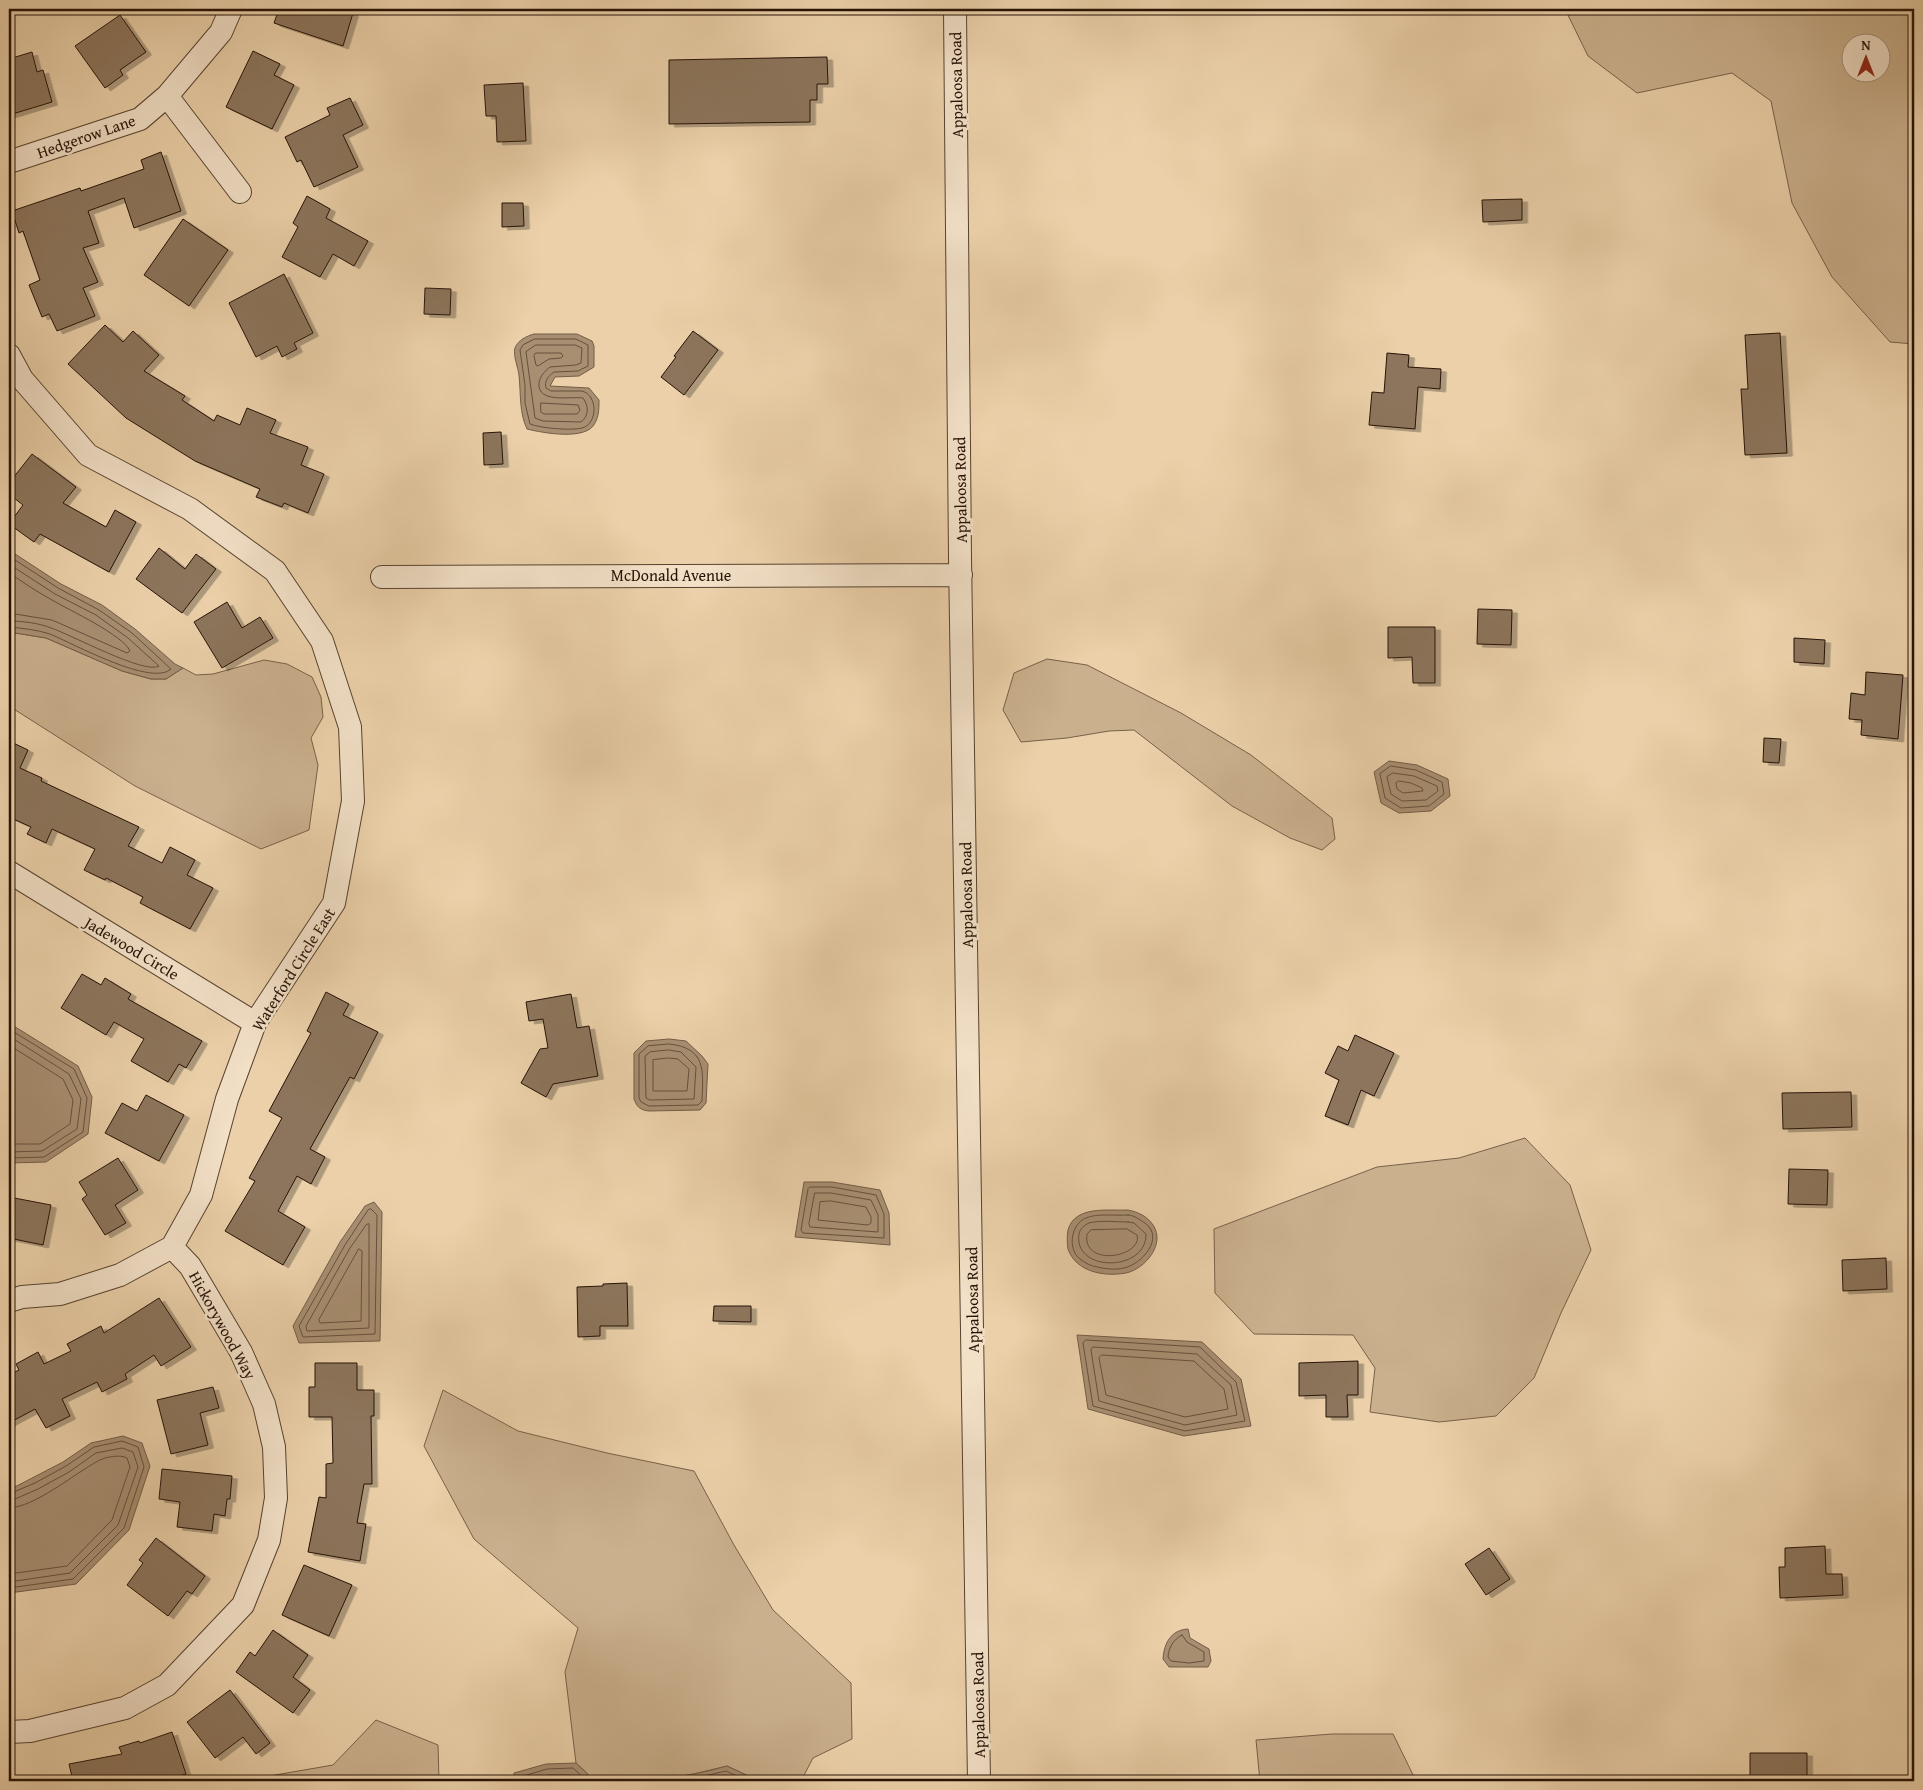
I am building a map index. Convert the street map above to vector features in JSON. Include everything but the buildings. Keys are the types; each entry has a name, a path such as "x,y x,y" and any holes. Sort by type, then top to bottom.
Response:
{"street":[{"name":"Hedgerow Lane","path":"9,162 140,119 167,96 221,32 231,9"},
{"name":"Appaloosa Road","path":"955,9 961,574 979,1781"},
{"path":"167,96 240,192"},
{"name":"Waterford Circle East","path":"9,355 22,379 88,455 190,509 276,571 322,641 350,727 353,802 334,904 255,1023 227,1099 201,1194 172,1247"},
{"name":"McDonald Avenue","path":"382,577 961,574"},
{"name":"Jadewood Circle","path":"9,872 255,1023"},
{"path":"9,1301 22,1297 60,1294 103,1280 120,1274 172,1247"},
{"name":"Hickorywood Way","path":"9,1732 30,1731 125,1708 167,1685 243,1605 269,1540 276,1498 274,1447 264,1404 236,1344 190,1266 172,1247"}],"shaded area":[{"path":"1565,9 1914,9 1914,344 1890,342 1832,277 1792,203 1771,101 1732,73 1637,93 1588,56"},
{"path":"9,632 46,638 122,671 151,679 166,679 183,668 196,675 213,674 264,660 287,664 312,677 321,697 323,717 311,738 318,765 309,830 261,849 135,786 9,706"},
{"path":"1047,659 1087,665 1181,713 1251,755 1332,818 1335,839 1322,850 1290,838 1232,806 1134,730 1109,731 1067,738 1021,742 1003,710 1014,673"},
{"path":"1525,1138 1570,1185 1591,1250 1561,1313 1534,1378 1496,1416 1439,1422 1370,1412 1375,1368 1353,1335 1254,1334 1215,1293 1214,1229 1377,1167 1459,1158"},
{"path":"443,1390 518,1431 607,1453 694,1471 734,1545 773,1610 851,1683 852,1739 813,1758 801,1781 759,1781 727,1766 689,1775 642,1781 595,1781 576,1763 565,1672 578,1628 474,1539 424,1446"},
{"path":"376,1720 438,1745 439,1781 253,1781 275,1775 333,1765"},
{"path":"1332,1734 1393,1734 1416,1781 1260,1781 1256,1740"}],"water":[{"path":"534,334 577,334 592,341 594,346 594,367 579,376 555,377 550,386 589,388 599,400 597,418 590,429 574,434 564,434 527,429 521,409 515,348 520,341"},
{"path":"9,550 61,584 102,605 135,629 175,664 183,668 166,679 151,679 122,671 46,638 9,632"},
{"path":"1389,761 1417,765 1448,779 1450,796 1431,811 1399,813 1381,803 1374,772"},
{"path":"9,1023 78,1066 92,1097 88,1134 46,1162 9,1163"},
{"path":"669,1039 686,1041 708,1064 706,1103 700,1110 649,1111 641,1109 635,1102 634,1053 646,1041"},
{"path":"804,1182 832,1182 880,1190 889,1213 890,1245 795,1237"},
{"path":"374,1202 382,1212 380,1341 299,1343 293,1326 340,1242 365,1206"},
{"path":"1128,1210 1139,1213 1153,1225 1157,1240 1152,1255 1133,1271 1118,1274 1092,1271 1077,1263 1068,1249 1068,1230 1072,1222 1078,1216 1093,1211"},
{"path":"1077,1335 1202,1342 1241,1379 1251,1426 1184,1436 1088,1409"},
{"path":"123,1436 142,1443 150,1466 129,1530 76,1584 9,1593 9,1490 63,1462 91,1443"},
{"path":"1188,1629 1190,1638 1209,1649 1211,1661 1208,1667 1169,1667 1163,1659 1165,1648 1170,1638 1177,1632"},
{"path":"576,1763 595,1781 513,1781 514,1773 546,1764"},
{"path":"727,1766 759,1781 595,1781 662,1778 695,1774"}]}
